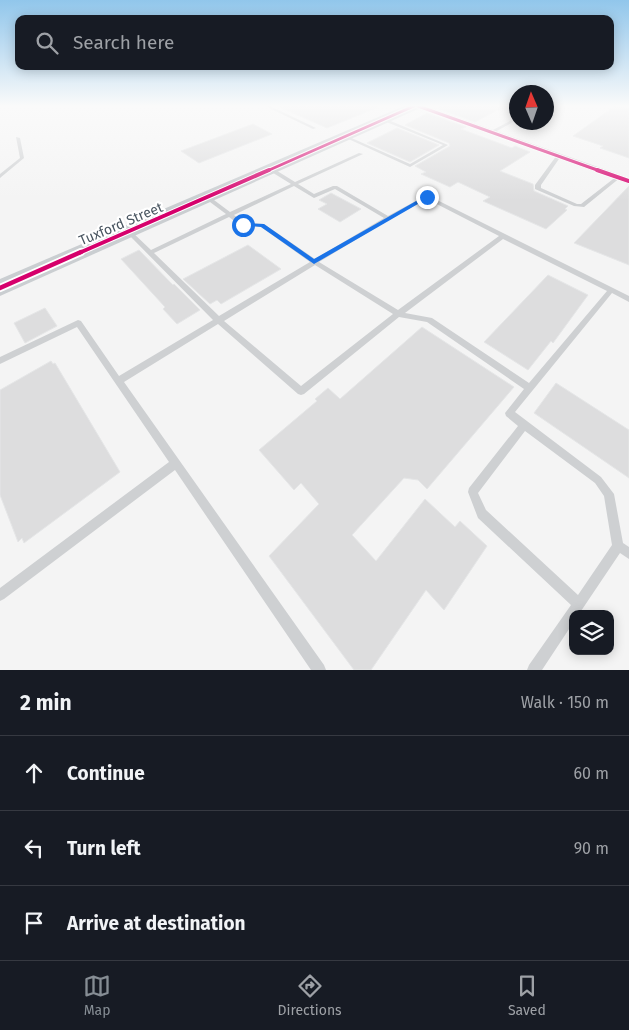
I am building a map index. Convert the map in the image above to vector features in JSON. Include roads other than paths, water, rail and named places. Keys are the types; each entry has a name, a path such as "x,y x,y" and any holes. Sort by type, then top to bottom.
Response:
{"main road":[{"name":"Tuxford Street","path":"0,287 345,137"}],"street":[{"path":"507,137 626,178"}],"lane":[{"path":"347,137 410,166 446,145 427,137"},
{"path":"0,177 22,158 18,138"},
{"path":"148,251 361,154"},
{"path":"559,156 538,185 538,189 576,205 582,206 626,178"},
{"path":"272,170 314,196 336,186 388,218"},
{"path":"118,381 218,319 388,218 427,197 629,299"},
{"path":"208,198 243,225 262,225 314,262 398,314 429,320 530,388"},
{"path":"130,232 218,319 301,390 398,314 503,236"},
{"path":"534,670 618,546 610,494 598,480 509,413 611,290"},
{"path":"0,361 78,323 319,670"},
{"path":"524,425 473,492 482,514 579,604"},
{"path":"0,595 176,464"},
{"path":"618,546 629,554"}]}
